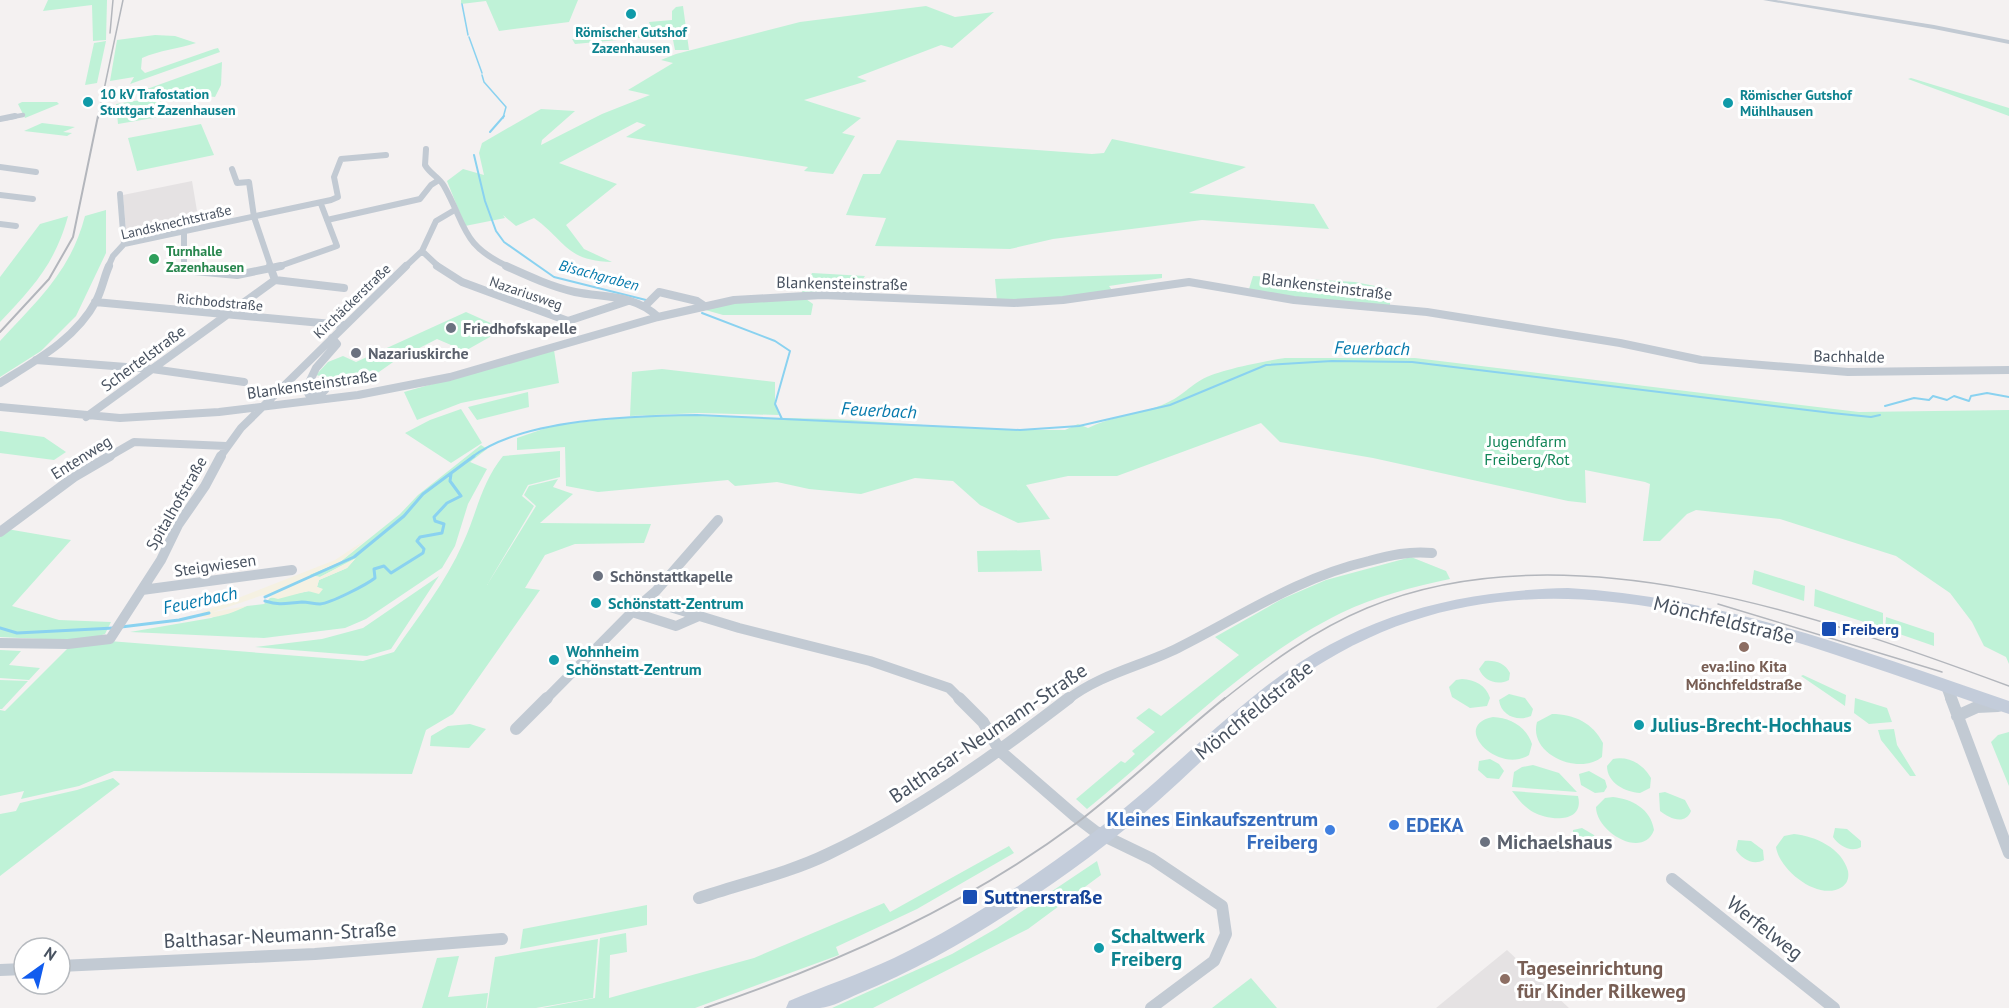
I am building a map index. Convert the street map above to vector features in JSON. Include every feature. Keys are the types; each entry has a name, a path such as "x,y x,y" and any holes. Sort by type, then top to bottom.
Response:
{"main road":[{"name":"Mönchfeldstraße","path":"796,1008 857,985 984,918 1104,835 1228,727 1313,661 1381,625 1452,603 1488,597 1549,593 1649,601 1714,614 1779,631 2005,706"}],"street":[{"path":"1766,0 1934,27 2009,42"},
{"path":"0,119 23,115"},
{"path":"426,149 423,162 427,170 443,184 453,211 480,252 574,291 630,300 646,305 658,316"},
{"path":"184,231 184,270 237,275 271,269 337,246 321,204 338,197 334,177 341,159 386,155"},
{"path":"2,167 36,172"},
{"path":"232,169 237,183 249,182 254,217 275,280 344,288"},
{"path":"327,220 420,199 431,185 439,180"},
{"path":"120,194 124,244"},
{"path":"0,195 33,199"},
{"name":"Landsknechtstraße","path":"0,383 36,360 73,329 95,302 112,256 124,244 321,204"},
{"name":"Kirchäckerstraße","path":"261,406 422,251 436,221 453,211"},
{"path":"0,224 16,226"},
{"name":"Nazariusweg","path":"422,251 440,268 462,282 568,321 630,300"},
{"name":"Schertelstraße","path":"86,417 275,280"},
{"name":"Blankensteinstraße","path":"0,406 86,417 166,416 358,395 450,377 658,316 734,300 822,295 1014,303 1063,300 1172,284 1203,283 1294,300 1427,312 1620,343 1690,358"},
{"path":"646,305 659,292 697,301 703,305"},
{"name":"Richbodstraße","path":"95,302 343,325"},
{"path":"325,390 309,395 306,388 316,368 337,344 332,338"},
{"name":"Bachhalde","path":"1690,358 1848,372 2009,370"},
{"path":"36,360 152,369 244,382"},
{"name":"Spitalhofstraße","path":"0,643 68,645 110,639 142,590 178,525 205,486 226,446 261,406"},
{"name":"Entenweg","path":"0,532 74,477 134,442 226,446"},
{"path":"516,729 632,612 647,600 718,520"},
{"name":"Balthasar-Neumann-Straße","path":"699,898 825,855 918,807 1000,751 1074,694 1115,674 1177,649 1278,593 1320,575 1351,566 1410,551 1432,553"},
{"name":"Steigwiesen","path":"142,590 292,570"},
{"path":"647,600 870,661 949,688 983,722 1000,751 1075,816 1104,835 1152,860 1222,906 1226,933 1214,961 1151,1008"},
{"path":"632,612 676,626 699,616"},
{"path":"1946,686 2008,851"},
{"path":"1957,716 1977,707 2005,706"},
{"name":"Werfelweg","path":"1672,879 1834,1008"},
{"name":"Balthasar-Neumann-Straße","path":"72,965 315,954 502,939"}],"shaded area":[{"path":"192,181 197,211 187,214 187,218 126,230 123,195"},
{"name":"Tageseinrichtung für Kinder Rilkeweg","path":"1507,950 1569,1008 1436,1008"}],"green space":[{"path":"48,0 107,0 106,40 93,41 92,5 43,11"},
{"path":"461,0 578,0 569,22 499,31 486,1 461,4"},
{"path":"683,6 689,50 675,50 672,35 575,44 572,39 652,31 649,22 672,20 672,11 676,7"},
{"path":"926,6 955,17 994,12 952,48 941,45 857,77 867,81 804,100 861,118 842,133 855,136 833,174 804,171 808,167 626,137 646,125 637,122 559,163 617,184 566,225 584,249 612,262 597,261 576,254 534,218 516,226 503,215 505,218 465,226 447,181 463,169 484,175 479,153 482,143 541,109 575,111 542,140 541,145 602,114 650,95 628,90 673,63 661,60 676,54 800,22"},
{"path":"155,35 175,36 196,43 142,58 141,69 145,73 214,49 218,48 220,52 130,84 134,77 110,81 117,40"},
{"path":"106,41 97,83 85,85 94,43"},
{"path":"222,62 221,85 215,97 147,89"},
{"path":"1908,79 2009,108 2009,116"},
{"path":"160,97 165,116 118,124 116,104"},
{"path":"57,102 59,104 25,118 18,104"},
{"path":"42,123 75,127 63,132 72,133 67,136 24,131"},
{"path":"201,124 214,155 137,171 128,138"},
{"path":"1112,139 1246,167 1189,193 1314,204 1329,229 1202,220 1053,239 1010,249 875,246 886,218 846,215 863,174 880,174 897,140 1092,154 1104,153"},
{"path":"106,210 106,253 76,316 41,351 0,377 0,341 62,269 79,236 85,216"},
{"path":"68,216 57,248 42,274 0,322 0,277 40,224"},
{"path":"812,273 865,276 858,286 801,294"},
{"path":"1162,274 1162,278 1109,286 1112,290 1061,298 997,301 995,279"},
{"path":"1253,276 1355,282 1390,289 1390,307 1293,297 1249,289"},
{"path":"806,299 813,304 811,315 723,315 702,309 727,303"},
{"path":"466,312 504,329 465,351 437,339 396,360 369,379 333,379 316,375 328,362 343,356 356,362"},
{"path":"554,350 559,383 461,403 417,420 404,392"},
{"name":"Jugendfarm Freiberg/Rot","path":"1285,358 1415,358 1859,412 2009,410 2009,664 2006,657 1984,646 1972,622 1950,593 1896,556 1780,519 1696,510 1687,514 1660,541 1643,541 1650,484 1645,482 1585,470 1586,503 1568,501 1373,458 1280,442 1261,423 1117,476 1068,476 1026,485 1050,519 1018,523 980,505 953,481 915,478 861,494 809,489 777,482 735,486 728,480 598,492 566,486 565,447 517,450 517,438 555,425 652,415 837,419 981,429 1065,430 1078,424 1088,428 1162,405 1208,376"},
{"path":"662,369 775,382 775,403 779,415 699,413 630,416 632,372"},
{"path":"528,392 529,407 477,420 468,407"},
{"path":"461,409 482,443 451,463 405,433 430,420"},
{"path":"0,431 44,437 66,452 54,460 0,453"},
{"path":"481,445 487,449 470,462 487,469 468,504 455,546 442,568 366,619 345,628 264,638 130,632 211,618 247,606 264,604 270,598 322,589 317,587 319,580 347,568 355,559 320,577 309,575 340,562"},
{"path":"560,451 560,477 528,485 522,496 534,506 487,585 536,506 524,495 529,486 558,479 553,487 573,494 540,523 651,524 644,543 575,544 545,555 525,588 540,590 453,714 426,730 412,774 114,771 79,786 21,799 24,791 0,796 0,710 5,711 69,647 109,641 363,661 394,652 448,572 468,532 484,487 503,456"},
{"path":"7,529 71,540 12,606 59,620 111,622 105,634 83,641 0,637 0,534"},
{"path":"1040,550 1042,571 978,572 977,551"},
{"path":"1411,557 1446,571 1450,579 1381,597 1341,613 1306,632 1240,678 1087,809 1076,799 1121,761 1125,763 1135,754 1132,751 1155,732 1136,718 1149,708 1161,716 1239,655 1215,637 1282,599 1326,580"},
{"path":"1754,570 1805,586 1804,601 1752,584"},
{"path":"439,576 391,649 367,656 255,647 322,639 363,628"},
{"path":"1815,589 1883,613 1883,628 1814,606"},
{"path":"1886,617 1934,633 1934,646 1885,629"},
{"path":"0,650 21,651 9,665 40,668 29,680 0,678"},
{"path":"1485,661 1503,665 1510,673 1509,680 1496,682 1484,677 1479,669"},
{"path":"1801,676 1846,695 1845,706"},
{"path":"0,680 28,681 2,709 0,709"},
{"path":"1456,680 1476,682 1486,690 1490,698 1487,706 1470,708 1452,697 1449,687"},
{"path":"1509,694 1525,698 1533,709 1531,716 1516,718 1503,710 1499,700"},
{"path":"1855,698 1887,708 1892,722 1869,724 1854,713"},
{"path":"1552,714 1575,718 1594,730 1603,743 1602,757 1581,764 1569,763 1548,752 1540,744 1536,733 1537,722"},
{"path":"1493,717 1511,721 1526,732 1532,744 1529,755 1517,759 1504,759 1492,754 1483,746 1477,738 1476,729 1481,722"},
{"path":"470,724 486,729 469,748 430,746 431,736 448,726"},
{"path":"1894,729 1897,745 1916,776 1910,776 1881,740 1878,730"},
{"path":"2009,732 2009,786 1991,742 1998,735"},
{"path":"1490,759 1499,764 1504,771 1499,779 1487,778 1478,770 1479,761"},
{"path":"1613,759 1630,760 1640,765 1651,778 1650,788 1640,793 1618,786 1608,772 1607,766"},
{"path":"1533,765 1559,773 1577,792 1512,787 1514,772 1522,767"},
{"path":"1589,771 1605,780 1607,787 1604,792 1595,793 1581,785 1579,774"},
{"path":"113,778 120,784 0,876 0,814 16,811 20,803 77,790"},
{"path":"1512,791 1578,796 1579,805 1571,816 1548,817 1530,810"},
{"path":"1665,792 1685,800 1691,811 1688,816 1677,819 1660,811 1659,793"},
{"path":"1613,797 1634,803 1645,811 1654,830 1648,839 1640,843 1621,839 1604,825 1598,816 1596,807 1605,798"},
{"path":"1582,828 1594,835 1597,842 1594,847 1582,847 1573,839 1573,830"},
{"path":"1835,828 1847,829 1861,841 1861,847 1849,849 1842,846 1833,837"},
{"path":"1794,834 1819,841 1840,856 1848,871 1848,880 1842,887 1833,891 1822,890 1812,887 1792,874 1784,865 1776,847 1784,836"},
{"path":"1738,840 1751,841 1763,850 1764,860 1752,862 1741,856 1736,850"},
{"path":"1009,846 1014,853 917,909 836,947 839,955 695,1008 542,1008 595,998 600,938 626,933 627,952 610,955 609,998 754,958 884,903 890,912"},
{"path":"1097,861 1101,875 1028,929 873,1008 832,1008 952,954 997,928"},
{"path":"647,905 647,925 520,949 523,929"},
{"path":"598,939 593,998 536,1008 487,1008 495,957"},
{"path":"459,956 448,997 488,993 486,1008 422,1008 437,958"},
{"path":"1251,978 1277,1008 1212,1008"}],"sand":[{"path":"367,539 340,562 309,575 320,577 356,558 347,568 319,580 317,587 323,589 319,594 308,591 278,599 263,595 213,612 247,606 230,613 210,617 198,616 202,612 335,560"}],"waterway":[{"name":"Bisachgraben","path":"462,4 468,35"},
{"name":"Bisachgraben","path":"469,37 482,73"},
{"name":"Bisachgraben","path":"482,75 484,82 506,107 503,117"},
{"name":"Bisachgraben","path":"490,132 503,117"},
{"name":"Bisachgraben","path":"474,155 485,201 496,231 504,242 554,277 646,300"},
{"name":"Bisachgraben","path":"702,313 775,341 790,351 775,404 782,419"},
{"name":"Feuerbach","path":"782,419 1020,430 1079,426 1170,405 1266,365 1332,361 1412,362 1832,413 1871,417 1880,415"},
{"name":"Feuerbach","path":"1885,406 1914,398 1929,400 1933,396 1947,400 1954,396 1969,401 1971,396 1987,393 2009,397"},
{"name":"Feuerbach","path":"472,457 494,444 520,434 549,427 611,418 697,415 782,419"},
{"path":"265,597 354,557 404,516 423,494 474,456"},
{"name":"Feuerbach","path":"265,601 280,604 325,603 375,578 374,569 384,566 391,573 423,553 424,549 417,541 420,537 442,533 444,524 435,521 434,517 447,503 461,496 450,481 451,474"},
{"name":"Feuerbach","path":"121,627 179,620 209,613"},
{"name":"Feuerbach","path":"0,628 17,633 114,628"}],"tram line":[{"path":"1223,700 1292,649 1328,627 1367,608 1444,585 1525,575 1607,578 1691,590 1775,609 1857,633 2009,686"},
{"path":"1718,604 1942,672"},
{"path":"705,1008 755,991 852,952 899,930 991,880 1078,822 1225,698"}],"railway":[{"path":"110,33 113,0"},
{"path":"98,118 123,0"},
{"path":"0,332 49,279 73,237 98,116"}],"place":[{"name":"Römischer Gutshof Zazenhausen","path":"631,14"},
{"name":"10 kV Trafostation Stuttgart Zazenhausen","path":"88,102"},
{"name":"Römischer Gutshof Mühlhausen","path":"1728,103"},
{"name":"Turnhalle Zazenhausen","path":"154,259"},
{"name":"Friedhofskapelle","path":"451,328"},
{"name":"Nazariuskirche","path":"356,353"},
{"name":"Schönstattkapelle","path":"598,576"},
{"name":"Schönstatt-Zentrum","path":"596,603"},
{"name":"Freiberg","path":"1829,629"},
{"name":"eva:lino Kita Mönchfeldstraße","path":"1744,647"},
{"name":"Wohnheim Schönstatt-Zentrum","path":"554,660"},
{"name":"Julius-Brecht-Hochhaus","path":"1639,725"},
{"name":"EDEKA","path":"1394,825"},
{"name":"Kleines Einkaufszentrum Freiberg","path":"1330,830"},
{"name":"Michaelshaus","path":"1485,842"},
{"name":"Suttnerstraße","path":"970,897"},
{"name":"Schaltwerk Freiberg","path":"1099,948"},
{"name":"Tageseinrichtung für Kinder Rilkeweg","path":"1505,979"}]}
